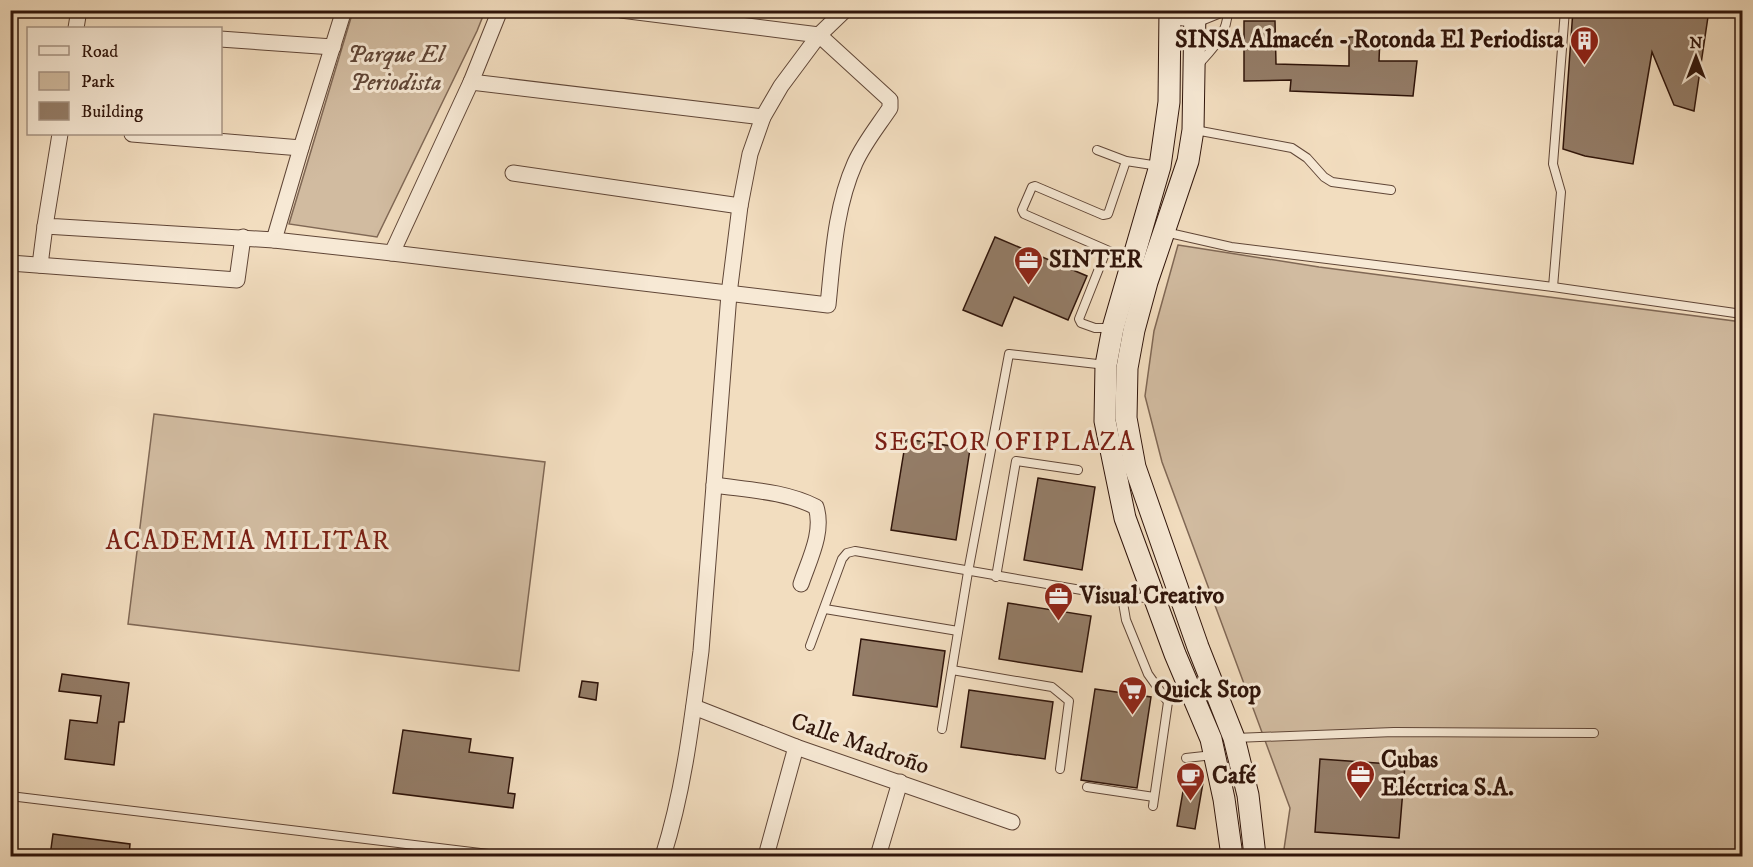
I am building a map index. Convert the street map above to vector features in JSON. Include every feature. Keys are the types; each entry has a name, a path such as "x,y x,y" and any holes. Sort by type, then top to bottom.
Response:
{"main road":[{"path":"1170,15 1169,102 1160,166 1133,261 1124,329 1127,368 1126,418 1135,467 1198,647 1234,738 1248,795 1255,856"},
{"path":"1196,17 1193,130 1188,161 1163,232 1124,329 1106,365 1106,422 1125,518 1175,654 1211,739 1224,799 1232,856"},
{"path":"1155,526 1154,544 1163,570 1163,579 1156,598"},
{"path":"1156,598 1173,604 1188,639 1198,647"}],"street":[{"path":"76,27 79,10"},
{"path":"274,240 344,10"},
{"path":"392,253 471,82 500,10"},
{"path":"45,226 274,240 828,306 838,216 848,182 861,152 890,108 891,102 819,35 621,10"},
{"path":"663,856 673,826 694,707 701,651 729,294 740,206 750,154 763,117 781,87 819,35 845,10"},
{"path":"222,39 333,47"},
{"path":"471,82 763,117"},
{"path":"40,265 60,135"},
{"path":"144,135 301,148"},
{"path":"513,173 740,206"},
{"path":"10,263 237,280 243,237"},
{"path":"714,485 765,492 802,500 816,507 820,519 817,537 801,584"},
{"name":"Calle Madroño","path":"694,707 796,747 1012,822"},
{"path":"766,856 796,747"},
{"path":"878,856 900,782"}],"lane":[{"path":"1170,15 1196,17 1228,10 1228,19 1219,42 1194,70"},
{"path":"1553,287 1561,192 1553,164 1565,10"},
{"path":"1193,130 1292,148 1307,158 1324,177 1332,182 1391,190"},
{"path":"1097,150 1126,161 1160,166"},
{"path":"1126,161 1108,214 1103,215 1035,186 1032,187 1022,210 1024,214 1133,261"},
{"path":"1163,232 1231,247 1553,287 1743,314"},
{"path":"1106,251 1079,319 1080,323 1095,328 1124,329"},
{"path":"942,729 968,572 1009,354 1106,365"},
{"path":"996,577 1016,461 1077,471"},
{"path":"810,646 842,559 847,553 855,551 1122,597 1156,598"},
{"path":"1122,597 1126,620 1148,674 1168,702 1153,806"},
{"path":"825,609 958,631"},
{"path":"952,670 1052,687 1069,701 1060,769"},
{"path":"1234,738 1394,732 1594,733"},
{"path":"1186,758 1214,755"},
{"path":"1086,787 1154,797"},
{"path":"10,796 505,856"}],"green space":[{"name":"Parque El Periodista","path":"353,11 485,11 377,237 289,224"},
{"path":"1178,245 1319,267 1742,322 1742,856 1283,856 1290,808 1162,462 1145,396 1154,331"},
{"path":"154,414 545,462 519,671 128,624"}],"building":[{"path":"1573,10 1709,10 1694,111 1674,105 1652,52 1633,164 1585,156 1563,149"},
{"path":"1244,21 1275,21 1276,64 1349,66 1349,37 1380,37 1379,61 1417,61 1413,96 1290,91 1291,80 1244,81"},
{"name":"SINTER","path":"995,237 1087,276 1068,320 1014,297 1002,326 963,310"},
{"path":"906,439 970,449 956,540 891,530"},
{"path":"1038,478 1095,487 1082,570 1024,560"},
{"path":"1008,603 1091,616 1082,672 999,659"},
{"path":"861,639 945,651 937,707 853,695"},
{"path":"62,674 129,683 124,722 119,722 114,765 65,759 70,720 97,723 101,696 59,691"},
{"path":"582,681 598,683 596,700 579,697"},
{"path":"1095,689 1151,697 1137,788 1081,780"},
{"path":"969,690 1053,702 1045,759 961,747"},
{"path":"403,730 471,739 469,752 513,758 508,793 515,794 513,808 393,793"},
{"name":"Cubas Eléctrica S.A.","path":"1320,759 1405,765 1399,838 1315,832"},
{"name":"Café","path":"1186,774 1204,777 1195,829 1177,826"},
{"path":"53,834 130,844 129,856 50,856"}],"place":[{"name":"SINSA Almacén - Rotonda El Periodista","path":"1585,66"},
{"name":"SINTER","path":"1028,286"},
{"name":"Visual Creativo","path":"1059,622"},
{"name":"Quick Stop","path":"1133,716"},
{"name":"Cubas Eléctrica S.A.","path":"1360,800"},
{"name":"Café","path":"1191,802"}],"district":[{"name":"SECTOR OFIPLAZA","path":"1005,442"},
{"name":"ACADEMIA MILITAR","path":"248,541"}]}
